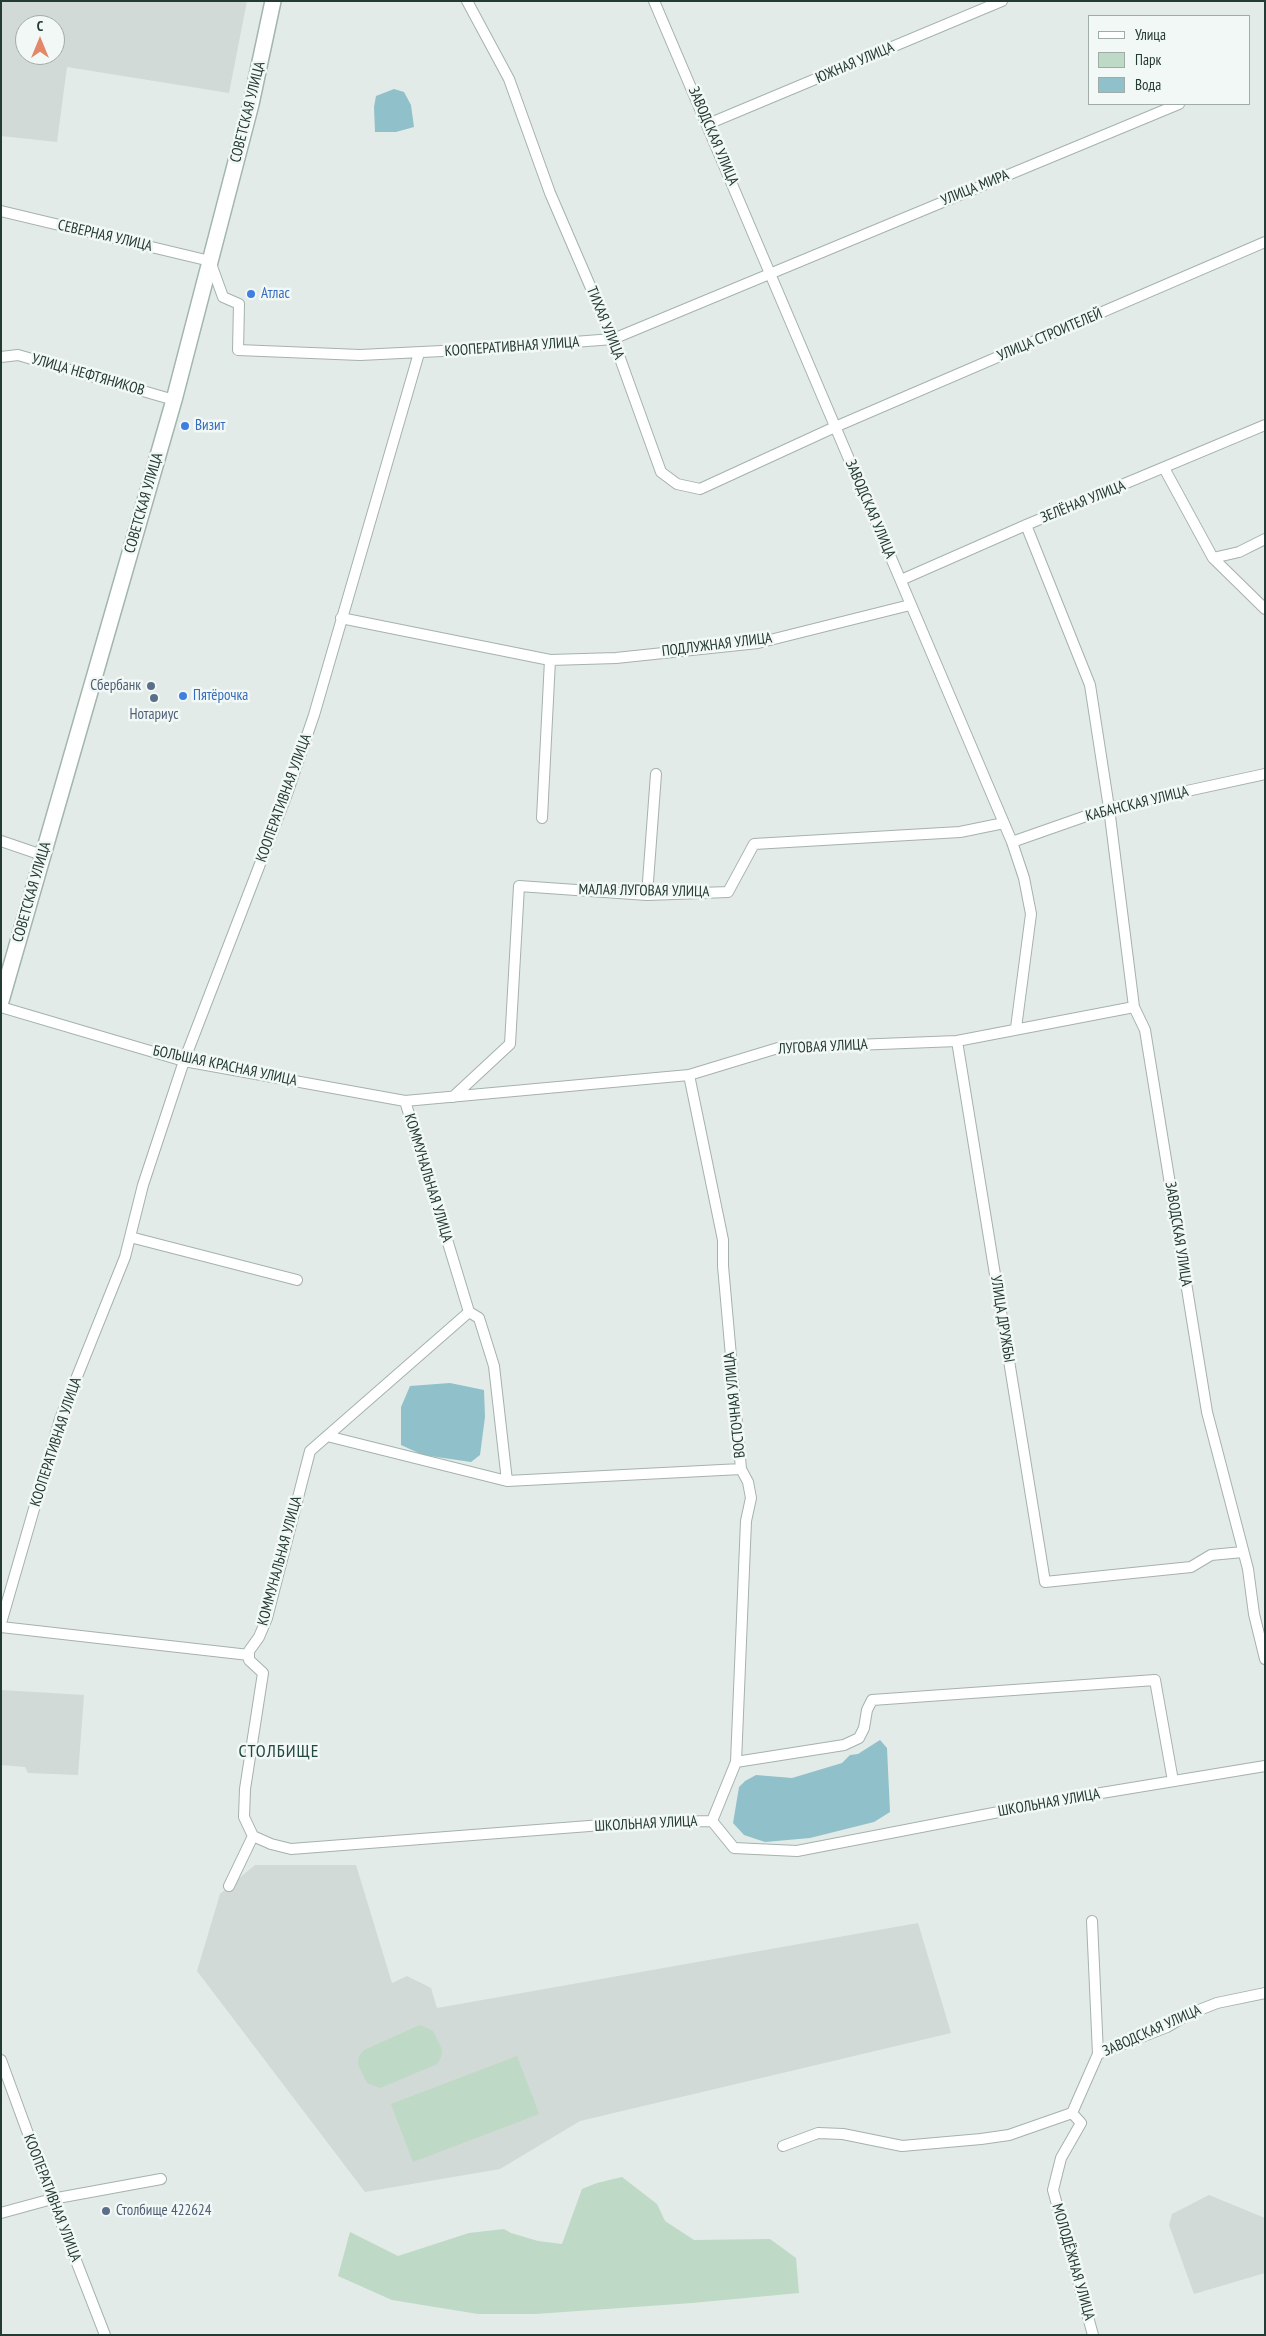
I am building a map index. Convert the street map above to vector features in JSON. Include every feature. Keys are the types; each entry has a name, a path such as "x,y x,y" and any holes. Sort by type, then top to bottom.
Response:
{"street":[{"name":"СОВЕТСКАЯ УЛИЦА","path":"1,1001 174,400 251,104 273,1"},
{"name":"ТИХАЯ УЛИЦА","path":"467,1 509,80 550,193 613,339 661,472 677,484 700,489 835,427"},
{"name":"ЗАВОДСКАЯ УЛИЦА","path":"654,1 708,124 910,605 1012,842 1024,878 1031,914 1016,1028"},
{"name":"ЮЖНАЯ УЛИЦА","path":"708,124 1002,1"},
{"name":"УЛИЦА МИРА","path":"771,272 1176,105"},
{"name":"СЕВЕРНАЯ УЛИЦА","path":"1,212 210,261"},
{"name":"УЛИЦА СТРОИТЕЛЕЙ","path":"835,427 1265,242"},
{"name":"КООПЕРАТИВНАЯ УЛИЦА","path":"210,261 223,298 238,304 238,350 357,356 613,339 771,272"},
{"name":"КООПЕРАТИВНАЯ УЛИЦА","path":"1,1625 60,1419 125,1257 142,1185 184,1061 287,794 314,715 419,353"},
{"name":"УЛИЦА НЕФТЯНИКОВ","path":"1,357 18,355 174,400"},
{"name":"ЗЕЛЁНАЯ УЛИЦА","path":"901,580 1026,525 1265,425"},
{"path":"1164,468 1213,558 1265,609"},
{"name":"ЗАВОДСКАЯ УЛИЦА","path":"1026,525 1090,685 1109,808 1134,1008 1146,1030 1207,1412 1243,1552 1265,1659"},
{"path":"1213,558 1239,552 1265,539"},
{"name":"ПОДЛУЖНАЯ УЛИЦА","path":"342,618 550,660 616,658 758,642 910,605"},
{"path":"542,818 550,660"},
{"path":"647,894 656,774"},
{"name":"КАБАНСКАЯ УЛИЦА","path":"1012,842 1109,808 1265,774"},
{"name":"МАЛАЯ ЛУГОВАЯ УЛИЦА","path":"453,1097 510,1044 520,886 647,894 728,892 754,844 960,832 1004,823"},
{"path":"1,840 42,855"},
{"name":"БОЛЬШАЯ КРАСНАЯ УЛИЦА","path":"1,1007 184,1061 405,1101 453,1097"},
{"name":"ЛУГОВАЯ УЛИЦА","path":"453,1097 689,1074 778,1048 957,1041 1016,1028 1134,1008"},
{"name":"УЛИЦА ДРУЖБЫ","path":"957,1041 1045,1582 1191,1567 1211,1555 1243,1552"},
{"name":"ВОСТОЧНАЯ УЛИЦА","path":"689,1074 723,1240 724,1276 742,1469 748,1482 751,1498 746,1521 736,1762 712,1821"},
{"name":"КОММУНАЛЬНАЯ УЛИЦА","path":"405,1101 469,1312 479,1318 494,1366 507,1481"},
{"path":"130,1237 297,1280"},
{"name":"КОММУНАЛЬНАЯ УЛИЦА","path":"249,1655 267,1618 310,1451 469,1312"},
{"path":"327,1436 507,1481 742,1469"},
{"path":"1,1625 249,1655 249,1660 263,1673 244,1789 244,1817 253,1836 229,1886"},
{"path":"736,1762 844,1745 859,1738 864,1728 866,1710 872,1700 1155,1680 1173,1781"},
{"name":"ШКОЛЬНАЯ УЛИЦА","path":"253,1836 270,1844 291,1849 628,1823 712,1821 734,1848 797,1851 1071,1798 1265,1766"},
{"path":"1092,1921 1098,2054"},
{"name":"ЗАВОДСКАЯ УЛИЦА","path":"1072,2112 1098,2054 1167,2027 1189,2014 1217,2003 1265,1993"},
{"name":"КООПЕРАТИВНАЯ УЛИЦА","path":"1,2060 105,2335"},
{"path":"783,2146 818,2133 843,2134 902,2146 980,2139 1009,2135 1072,2112"},
{"name":"МОЛОДЁЖНАЯ УЛИЦА","path":"1072,2112 1081,2123 1061,2158 1052,2190 1093,2335"},
{"path":"1,2213 52,2199 161,2179"}],"shaded area":[{"path":"1,1 247,1 229,93 67,67 57,142 1,136"},
{"path":"1,1690 84,1695 78,1775 28,1773 25,1767 1,1765"},
{"path":"255,1865 356,1865 392,1983 407,1976 431,1988 437,2008 918,1923 951,2033 580,2121 500,2169 365,2192 197,1971 220,1894"},
{"path":"1209,2195 1265,2218 1265,2273 1194,2294 1169,2225 1172,2214"}],"green space":[{"path":"420,2025 433,2031 442,2050 437,2064 380,2088 367,2083 358,2064 359,2056 364,2050"},
{"path":"517,2056 539,2114 413,2162 391,2104"},
{"path":"622,2177 657,2204 665,2221 694,2240 770,2239 796,2258 799,2293 535,2314 478,2314 392,2300 338,2276 350,2232 398,2256 469,2233 504,2229 538,2241 562,2244 582,2189"}],"water":[{"path":"394,89 404,92 411,105 414,127 396,132 375,132 374,107 376,96"},
{"path":"450,1383 484,1390 485,1417 480,1455 471,1462 423,1455 401,1445 401,1407 410,1386"},
{"path":"880,1740 887,1748 890,1812 874,1822 810,1838 765,1842 744,1835 733,1823 739,1787 745,1781 756,1775 792,1778 842,1763 850,1755 858,1754"}],"place":[{"name":"Атлас","path":"251,294"},
{"name":"Визит","path":"185,426"},
{"name":"Сбербанк","path":"151,686"},
{"name":"Пятёрочка","path":"183,696"},
{"name":"Нотариус","path":"154,698"},
{"name":"Столбище 422624","path":"106,2211"}],"district":[{"name":"СТОЛБИЩЕ","path":"279,1752"}]}
